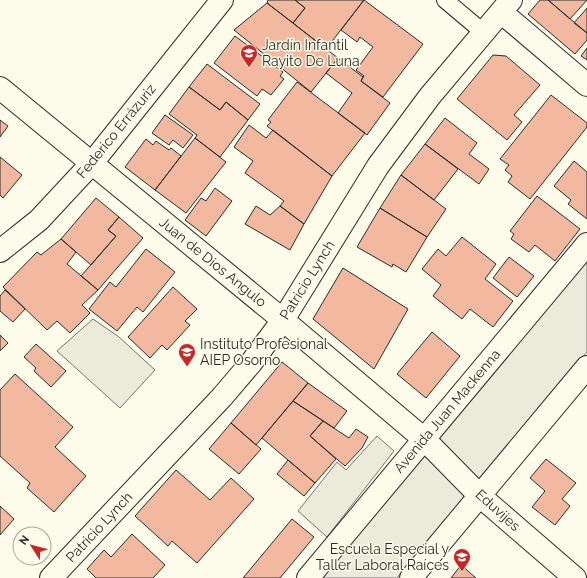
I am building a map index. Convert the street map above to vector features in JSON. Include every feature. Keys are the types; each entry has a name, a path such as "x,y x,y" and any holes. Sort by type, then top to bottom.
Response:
{"street":[{"name":"Federico Errázuriz","path":"0,251 38,220 92,163 222,0"},
{"path":"445,0 483,32"},
{"path":"506,6 587,85"},
{"name":"Patricio Lynch","path":"51,578 222,397 251,363 283,320 378,166 430,96 506,6"},
{"name":"Juan de Dios Angulo","path":"0,88 283,320 424,439"},
{"name":"Avenida Juan Mackenna","path":"308,578 587,244"},
{"path":"411,578 587,367"},
{"name":"Eduvijes","path":"424,439 480,496 574,578"}],"shaded area":[{"path":"587,252 587,352 397,578 314,578"},
{"path":"93,319 119,337 155,370 120,408 57,351"},
{"path":"377,436 394,451 327,537 298,511 337,462 346,470"}],"building":[{"path":"268,0 295,0 305,8 293,23 267,3"},
{"path":"295,0 364,0 326,49 293,23 305,8"},
{"path":"364,0 423,44 383,97 361,81 364,76 356,70 373,47 360,37 357,42 341,30"},
{"path":"540,0 548,0 587,33 587,40 575,54 528,14"},
{"path":"548,0 587,0 570,19"},
{"path":"267,3 338,58 311,92 234,30"},
{"path":"587,8 587,33 574,23"},
{"name":"Jardín Infantil Rayito De Luna","path":"235,36 283,72 280,76 284,79 271,95 262,89 257,96 214,63"},
{"path":"587,48 587,60 581,56"},
{"path":"493,55 506,56 540,85 514,115 522,122 507,140 457,99"},
{"path":"338,58 363,77 361,81 390,103 367,135 338,113 352,93 326,73"},
{"path":"207,64 260,104 248,120 226,102 220,110 189,87"},
{"path":"297,82 365,133 332,176 267,126 271,122 268,120"},
{"path":"189,87 220,110 226,102 248,120 220,157 195,138 197,135 169,114"},
{"path":"551,95 587,123 587,127 530,199 508,182 512,176 505,170 509,165 500,159"},
{"path":"165,115 193,135 183,148 173,140 169,145 152,133"},
{"path":"445,118 477,143 469,154 489,169 479,184 425,144"},
{"path":"0,120 8,126 0,137"},
{"path":"249,125 266,138 273,130 332,176 304,224 280,206 284,201 245,173 253,161 234,147"},
{"path":"195,138 226,162 186,213 155,190"},
{"path":"146,139 153,145 156,141 169,150 171,148 181,156 155,190 125,167"},
{"path":"425,144 458,169 434,200 401,175"},
{"path":"0,157 22,175 3,198 0,195"},
{"path":"574,161 587,172 587,219 568,204 571,200 554,186"},
{"path":"401,175 446,209 427,237 380,208"},
{"path":"215,188 232,201 206,236 185,220 201,198 206,201"},
{"path":"537,196 580,229 555,261 535,245 529,252 511,239 514,234 510,231"},
{"path":"96,198 119,217 108,230 116,236 91,265 61,239"},
{"path":"256,206 270,215 280,206 304,224 290,250 245,224"},
{"path":"380,208 427,237 406,272 393,264 392,267 357,247"},
{"path":"119,217 143,238 98,290 81,276 116,236 108,230"},
{"path":"462,237 496,264 485,279 513,301 493,327 470,309 462,319 433,296 441,285 422,269 438,249 446,256"},
{"path":"61,239 76,252 67,264 98,290 82,305 90,313 70,333 57,321 47,330 3,287 37,252 41,255"},
{"path":"146,249 175,272 143,312 137,307 117,331 89,309 110,282 116,287"},
{"path":"509,257 534,276 517,297 493,278"},
{"path":"343,268 408,309 374,369 313,319"},
{"path":"173,287 197,309 185,321 190,325 167,350 162,345 150,358 128,337"},
{"path":"5,290 25,309 13,322 0,311 0,296"},
{"path":"432,332 460,356 426,398 397,374"},
{"path":"0,335 8,343 0,351"},
{"path":"36,344 66,371 51,387 34,371 36,368 24,357"},
{"path":"282,362 308,383 256,445 231,423"},
{"path":"15,374 73,427 55,447 86,476 54,512 27,488 30,483 0,456 0,390"},
{"path":"308,383 347,411 334,428 293,401"},
{"path":"293,401 323,421 310,436 336,459 315,483 262,438"},
{"path":"323,421 349,438 356,429 368,437 362,448 345,466 310,436"},
{"path":"231,423 261,449 239,474 209,449"},
{"path":"546,459 576,483 562,499 570,506 555,525 532,507 545,491 530,478"},
{"path":"288,460 315,483 304,496 277,474"},
{"path":"176,470 210,500 231,478 254,499 197,563 172,541 168,546 135,516"},
{"path":"0,506 14,519 0,535"},
{"path":"292,519 314,537 280,578 243,578"},
{"path":"132,534 165,565 153,578 96,578 87,569 104,550 111,557"},
{"name":"Escuela Especial y Taller Laboral Raíces","path":"461,565 476,578 451,578"}],"place":[{"name":"Jardín Infantil Rayito De Luna","path":"249,68"},
{"name":"Instituto Profesional AIEP Osorno","path":"187,367"},
{"name":"Escuela Especial y Taller Laboral Raíces","path":"462,572"}]}
